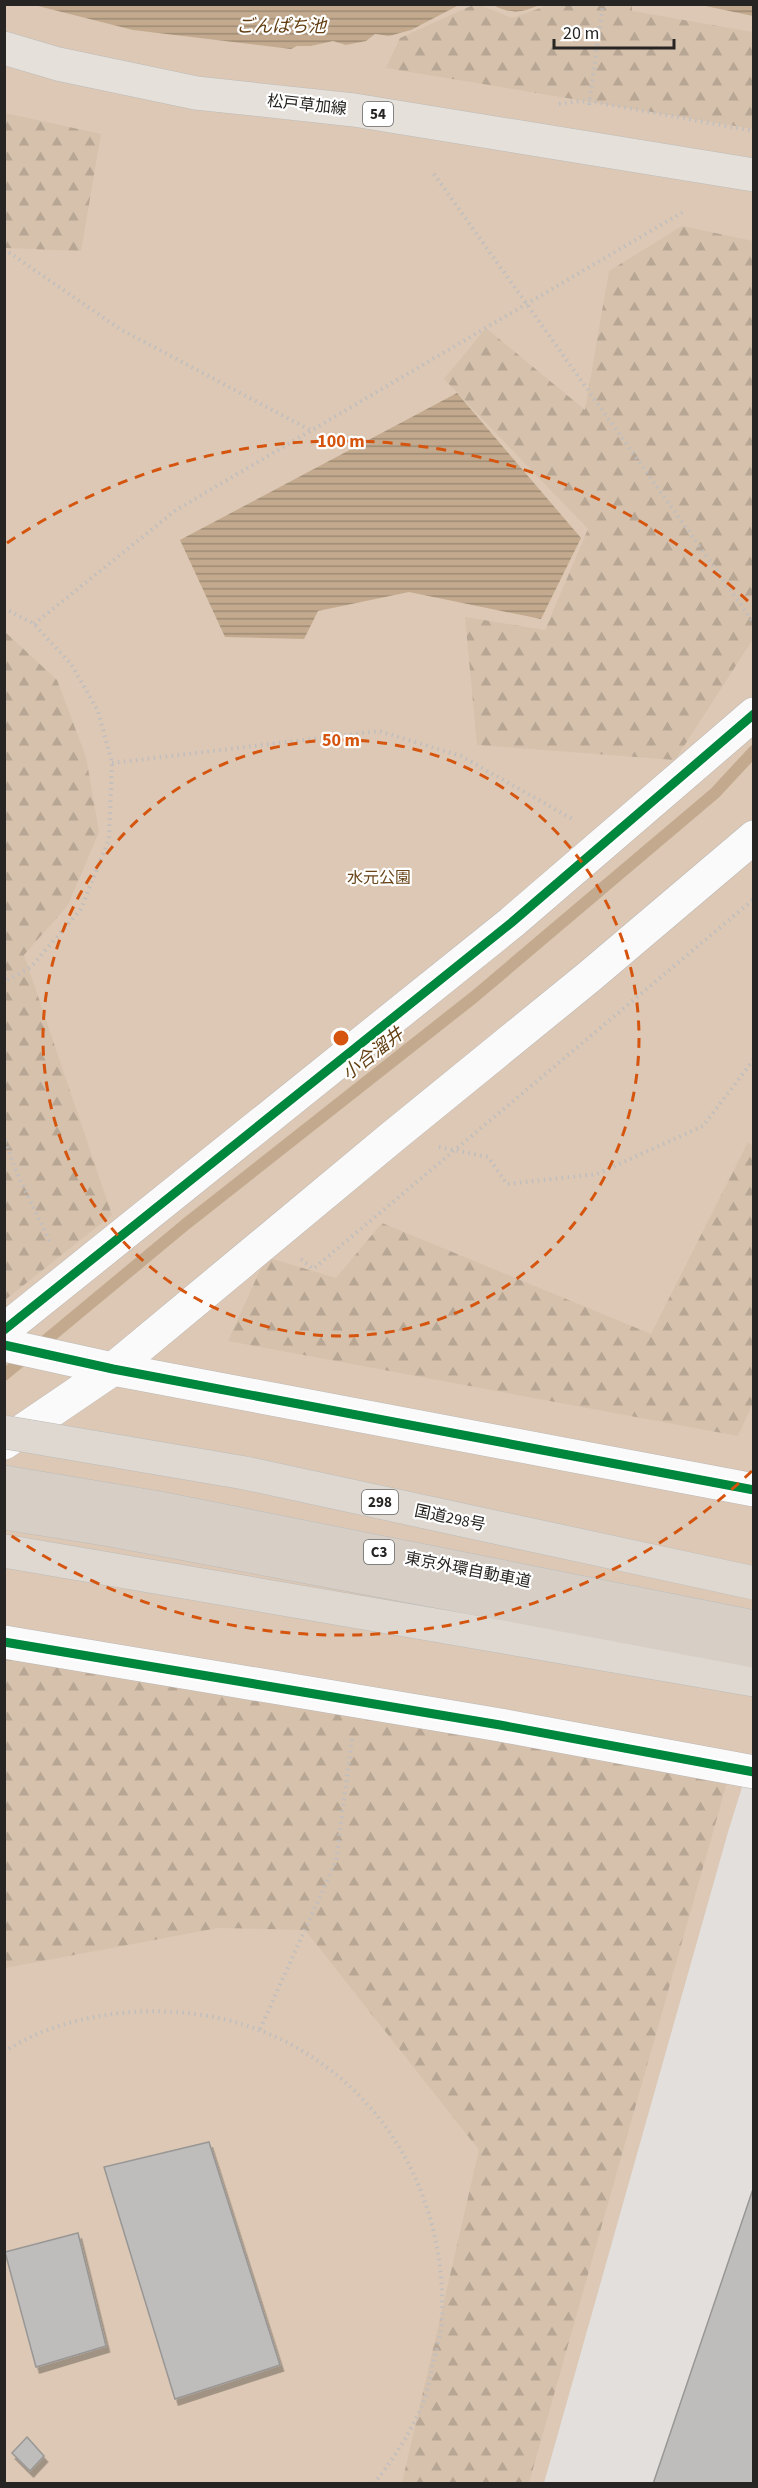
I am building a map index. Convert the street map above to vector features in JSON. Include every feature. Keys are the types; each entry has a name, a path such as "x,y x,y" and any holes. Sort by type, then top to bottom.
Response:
{"highway":[{"name":"国道298号","path":"4,1432 245,1473 753,1583"},
{"name":"東京外環自動車道","path":"4,1482 159,1508 753,1627"},
{"name":"東京外環自動車道","path":"4,1513 123,1532 753,1651"},
{"path":"4,1551 753,1680"}],"main road":[{"name":"松戸草加線","path":"4,48 58,64 196,93 354,111 753,175"}],"street":[{"path":"4,1330 502,931 753,714"},
{"path":"4,1443 113,1369 391,1137 590,976 753,837"},
{"path":"4,1345 113,1369 753,1490"},
{"path":"4,1642 501,1725 753,1772"}],"path":[{"path":"584,147 603,4"},
{"path":"434,174 753,623"},
{"path":"34,624 176,510 683,212"},
{"path":"4,249 120,329 311,431"},
{"path":"4,608 34,624 71,664 98,711 112,763 109,839 81,909 31,967 4,982"},
{"path":"112,763 379,731 460,756 608,840"},
{"path":"274,1236 313,1269 753,898"},
{"path":"391,1137 488,1157 507,1184 597,1174 703,1126 753,1059"},
{"path":"4,1135 15,1169 68,1280"},
{"path":"260,2029 336,1861 352,1739"},
{"path":"6,2049 54,2028 104,2014 166,2010 228,2019 260,2029 318,2060 363,2098 400,2146 424,2195 439,2248 442,2321 423,2403 385,2471 373,2484"}],"green space":[{"name":"水元公園","path":"5,5 753,5 753,1752 728,1832 544,2483 5,2484"},
{"path":"473,5 480,5 512,18 549,5 632,5 632,11 753,32 753,129 386,68 400,38"},
{"path":"5,113 101,134 81,251 5,248"},
{"path":"682,226 753,241 753,639 675,760 477,745 465,617 545,630 588,529 444,379 486,328 585,410 609,271"},
{"path":"4,631 57,680 86,757 99,832 68,905 24,955 112,1215 5,1300"},
{"path":"748,1142 753,1146 753,1403 738,1436 228,1341 266,1257 336,1278 382,1223 651,1334"},
{"path":"4,1654 728,1779 529,2483 402,2483 479,2150 305,1930 218,1928 5,1968"}],"water":[{"name":"ごんぱち池","path":"459,4 411,30 389,36 375,34 366,41 346,45 333,41 311,46 297,46 291,49 133,30 34,5"},
{"path":"493,5 539,5 527,10 516,11 505,10"},
{"path":"701,5 753,5 753,16"},
{"path":"457,393 581,538 541,619 409,592 318,611 304,639 225,637 180,540"}],"building":[{"path":"209,2142 280,2365 175,2399 104,2167"},
{"path":"754,2186 754,2484 653,2484"},
{"path":"78,2233 106,2346 36,2367 5,2252"},
{"path":"27,2437 44,2456 30,2471 12,2453"}],"waterway":[{"name":"小合溜井","path":"4,1375 186,1224 474,997 715,793 754,751"}],"cycle path":[{"path":"4,1330 511,923 754,714"},
{"path":"4,1345 113,1369 754,1490"},
{"path":"4,1642 500,1725 754,1772"}]}
